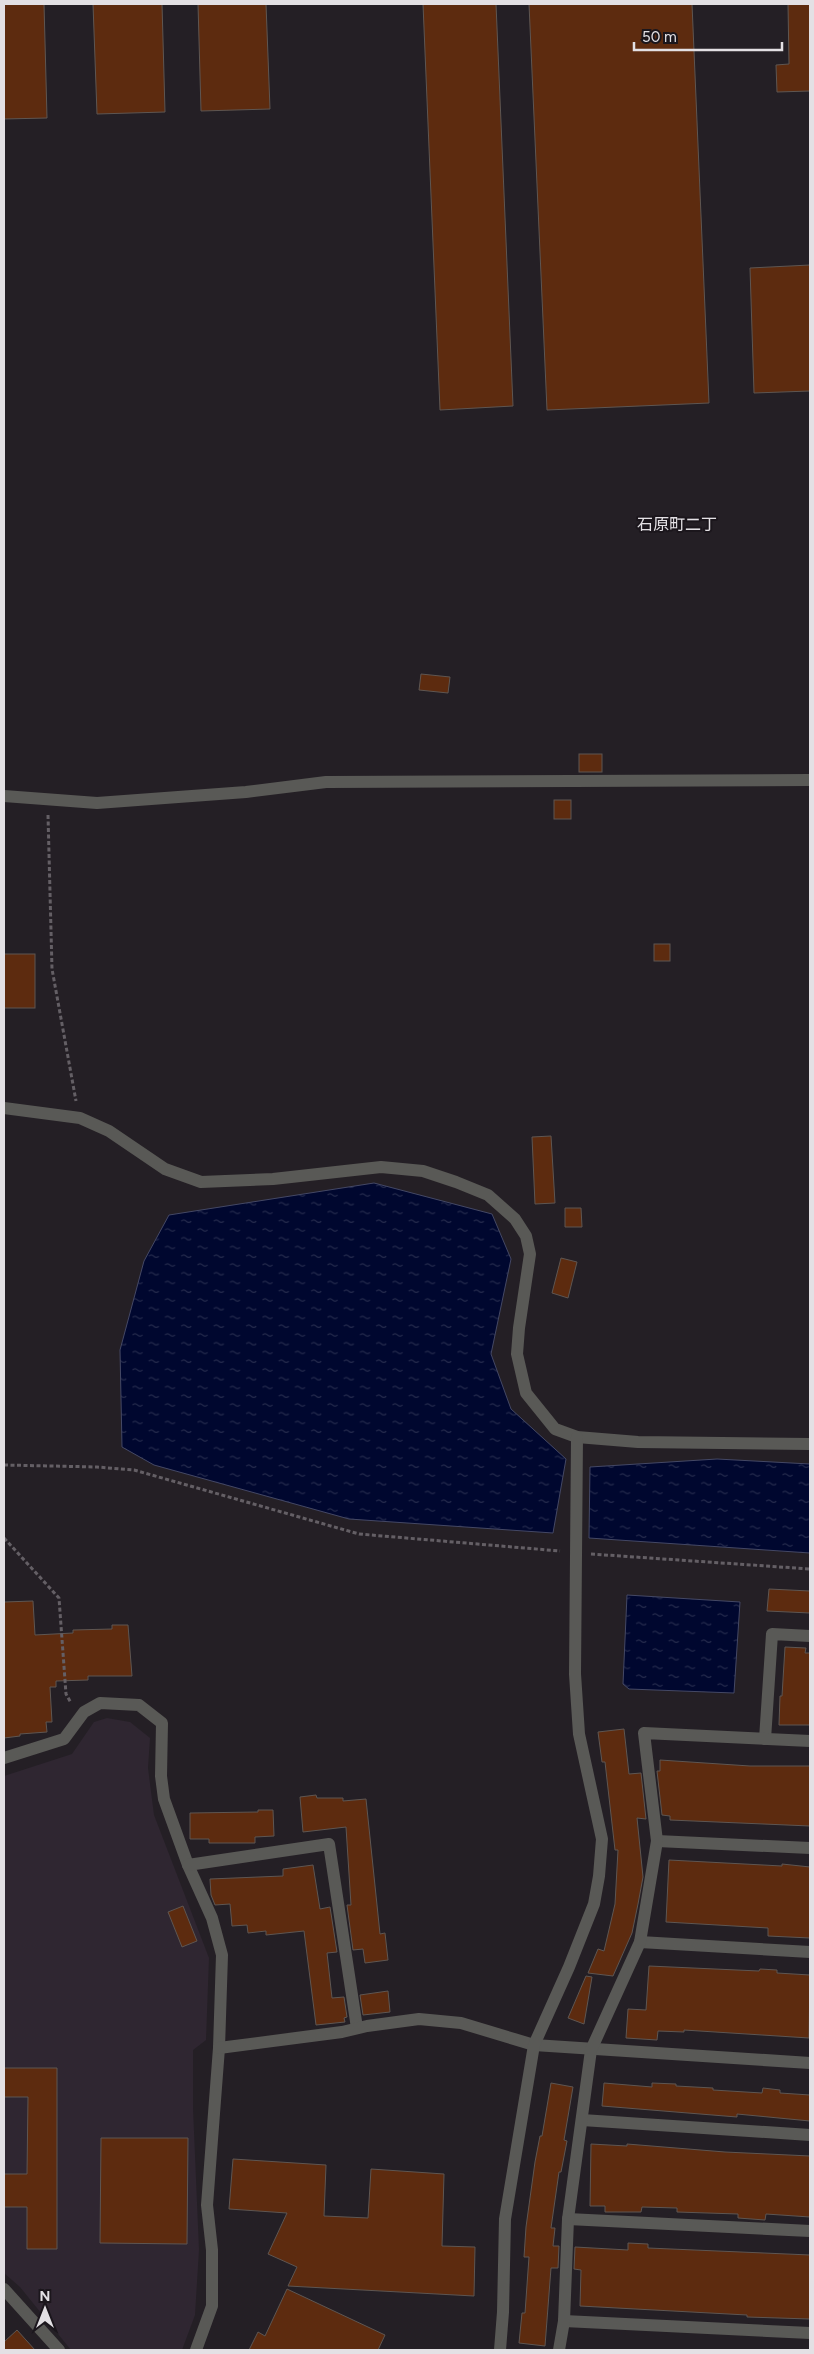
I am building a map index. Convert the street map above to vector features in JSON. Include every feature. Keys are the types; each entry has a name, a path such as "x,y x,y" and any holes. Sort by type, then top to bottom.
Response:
{"street":[{"path":"4,796 97,803 246,792 326,782 810,780"},
{"path":"4,1108 80,1118 109,1131 165,1169 201,1182 273,1179 381,1167 423,1171 488,1195 516,1219 526,1236 530,1254 517,1354 526,1393 555,1429 577,1437 638,1442 810,1444"},
{"path":"500,2350 503,2312 505,2219 534,2044 569,1967 594,1904 599,1876 602,1839 579,1734 575,1674 577,1437"},
{"path":"765,1739 772,1634 810,1636"},
{"path":"4,1758 64,1739 84,1712 100,1703 139,1705 162,1723 161,1776 164,1799 188,1865 212,1918 222,1955 219,2048 207,2205 212,2250 212,2306 196,2350"},
{"path":"559,2350 564,2321 568,2219 591,2050 640,1942 657,1840 644,1734 810,1741"},
{"path":"657,1840 810,1848"},
{"path":"188,1865 329,1844 357,2028"},
{"path":"640,1942 810,1952"},
{"path":"219,2048 418,2019 461,2023 534,2044 591,2050 810,2063"},
{"path":"582,2120 810,2135"},
{"path":"568,2219 810,2231"},
{"path":"4,2289 59,2350"},
{"path":"564,2321 810,2333"}],"path":[{"path":"47,799 52,969 70,1074 80,1118"},
{"path":"4,1465 97,1467 134,1470 359,1534 577,1553 810,1568"},
{"path":"4,1538 59,1598 66,1694 79,1719"}],"shaded area":[{"path":"107,1718 130,1722 150,1738 148,1768 154,1815 209,1958 206,2040 193,2050 193,2108 199,2250 195,2315 182,2350 71,2350 20,2287 4,2273 4,1776 72,1754 94,1722"}],"water":[{"path":"374,1183 492,1214 511,1259 491,1354 511,1409 566,1459 553,1533 349,1519 154,1465 122,1447 120,1350 144,1261 169,1215"},
{"path":"717,1459 810,1464 810,1553 589,1538 590,1467"},
{"path":"627,1595 740,1602 734,1693 629,1689 623,1684"}],"building":[{"path":"4,4 44,4 47,118 4,119"},
{"path":"93,4 162,4 165,112 97,114"},
{"path":"198,4 266,4 270,109 201,111"},
{"path":"423,4 496,4 513,406 440,410"},
{"path":"529,4 692,4 709,403 547,410"},
{"path":"788,4 810,4 810,91 777,92 776,65 789,64"},
{"path":"810,265 810,391 754,393 750,268"},
{"path":"421,674 450,677 448,693 419,690"},
{"path":"579,754 602,754 602,772 579,772"},
{"path":"554,800 571,800 571,819 554,819"},
{"path":"654,944 670,944 670,961 654,961"},
{"path":"4,954 35,954 35,1008 4,1008"},
{"path":"551,1136 555,1203 535,1204 532,1137"},
{"path":"565,1208 581,1208 582,1227 565,1227"},
{"path":"561,1258 577,1262 568,1298 552,1293"},
{"path":"769,1589 810,1591 810,1613 767,1611"},
{"path":"33,1601 35,1635 73,1633 73,1630 112,1629 112,1625 128,1625 132,1676 88,1676 88,1680 56,1681 56,1687 50,1687 52,1722 46,1722 47,1732 20,1734 20,1736 4,1738 4,1602"},
{"path":"785,1647 806,1648 805,1653 810,1653 810,1725 779,1725"},
{"path":"624,1729 629,1774 641,1773 646,1819 637,1818 643,1877 632,1933 613,1976 588,1973 598,1949 604,1951 615,1904 618,1850 615,1850 605,1762 602,1762 598,1732"},
{"path":"660,1760 750,1766 810,1766 810,1826 670,1820 670,1816 662,1815 657,1771 660,1771"},
{"path":"316,1795 317,1798 343,1798 343,1801 366,1799 380,1934 385,1933 388,1960 365,1963 363,1949 353,1950 347,1905 351,1905 346,1827 303,1832 300,1797"},
{"path":"258,1810 273,1810 274,1836 255,1837 255,1843 209,1843 209,1839 190,1839 190,1813 258,1812"},
{"path":"669,1860 782,1866 782,1864 810,1867 810,1938 768,1936 768,1928 666,1922"},
{"path":"313,1865 320,1909 330,1907 337,1952 327,1953 332,1998 344,1997 347,2017 344,2018 345,2022 316,2025 304,1931 266,1935 266,1931 248,1933 247,1925 232,1926 230,1904 215,1905 211,1895 210,1879 283,1876 283,1869"},
{"path":"183,1906 197,1941 182,1947 168,1912"},
{"path":"649,1966 759,1971 760,1969 777,1970 777,1973 810,1975 809,2038 684,2030 684,2032 658,2031 657,2040 626,2038 628,2009 646,2010"},
{"path":"586,1976 592,1977 584,2024 568,2018"},
{"path":"388,1991 390,2012 363,2015 360,1995"},
{"path":"4,2068 57,2068 57,2249 27,2249 27,2207 4,2207 4,2174 27,2174 28,2097 4,2097"},
{"path":"551,2083 573,2087 564,2140 567,2141 561,2172 559,2172 551,2228 555,2228 553,2246 559,2246 558,2268 551,2268 545,2346 519,2343 522,2313 525,2313 529,2257 524,2257 526,2227 535,2162 540,2136 542,2136"},
{"path":"604,2083 652,2087 652,2083 676,2084 676,2086 713,2088 713,2090 762,2093 763,2088 780,2090 780,2093 810,2095 810,2121 737,2114 737,2117 602,2106"},
{"path":"101,2138 188,2138 187,2244 100,2243"},
{"path":"591,2144 627,2146 627,2144 725,2152 810,2156 810,2217 766,2214 765,2220 738,2218 738,2214 677,2212 677,2208 642,2207 641,2212 605,2212 605,2206 590,2206"},
{"path":"233,2159 326,2165 324,2216 368,2218 371,2169 444,2174 442,2246 475,2247 474,2296 288,2286 297,2267 268,2254 287,2213 229,2209"},
{"path":"628,2243 648,2244 648,2248 810,2255 810,2319 747,2317 747,2315 580,2306 581,2270 574,2269 575,2247 628,2250"},
{"path":"287,2289 385,2335 378,2350 249,2350 258,2332 265,2336"},
{"path":"17,2330 35,2350 4,2350 4,2342"}],"district":[{"name":"石原町二丁","path":"677,524"}]}
